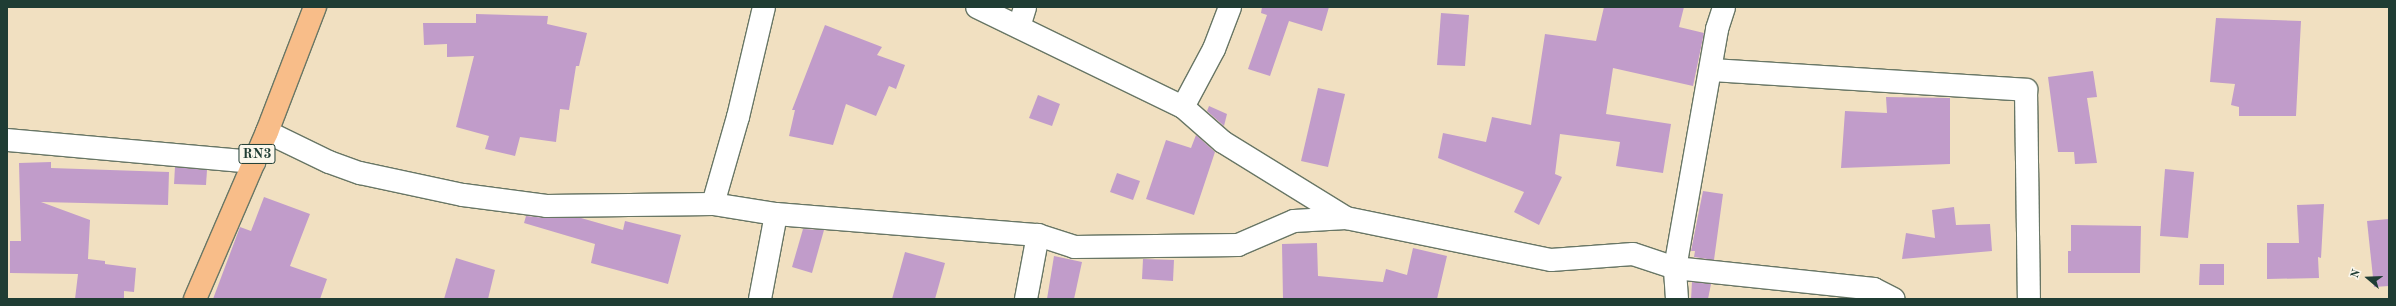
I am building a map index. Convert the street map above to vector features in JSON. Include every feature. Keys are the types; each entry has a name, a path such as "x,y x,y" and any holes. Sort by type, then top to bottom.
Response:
{"highway":[{"name":"RN3","path":"195,299 267,132 315,7"}],"street":[{"path":"713,204 738,117 764,7"},
{"path":"977,7 1182,107 1224,142 1346,218"},
{"path":"1018,27 1025,7"},
{"path":"1182,107 1214,49 1230,7"},
{"path":"1677,299 1674,268 1724,7"},
{"path":"1711,70 2026,90 2029,299"},
{"path":"267,132 329,162 360,173 462,195 546,206 713,204 776,214 1038,235 1074,247 1238,245 1294,221 1346,218 1551,260 1633,254 1674,268 1874,289 1894,299"},
{"path":"7,140 254,162"},
{"path":"760,299 776,214"},
{"path":"1026,299 1038,235"}],"building":[{"path":"1262,7 1329,7 1322,31 1289,21 1270,76 1248,69 1267,15 1261,13"},
{"path":"1604,7 1684,7 1679,27 1704,33 1693,86 1613,68 1606,114 1671,124 1663,173 1616,166 1620,142 1560,134 1555,174 1562,177 1539,225 1514,212 1524,192 1438,158 1443,133 1486,142 1492,117 1531,125 1545,34 1596,41"},
{"path":"1441,13 1469,15 1465,66 1437,65"},
{"path":"476,14 548,16 547,24 587,33 579,66 576,66 569,110 560,109 556,142 520,137 515,156 485,149 489,136 456,127 474,56 447,57 447,44 424,45 423,23 476,23"},
{"path":"2216,18 2301,21 2296,116 2239,116 2239,107 2231,105 2235,84 2210,82"},
{"path":"825,25 882,47 877,55 905,65 896,89 889,86 876,116 846,104 833,145 789,136 795,110 792,110"},
{"path":"2093,71 2097,97 2087,98 2097,163 2075,164 2074,152 2058,152 2048,77"},
{"path":"1318,88 1345,94 1328,167 1301,161"},
{"path":"1038,95 1060,104 1052,126 1029,118"},
{"path":"1886,97 1950,98 1950,164 1841,168 1845,111 1887,113"},
{"path":"1209,106 1227,114 1224,126 1207,111"},
{"path":"1196,135 1215,152 1194,215 1146,199 1166,140 1191,148"},
{"path":"51,162 51,168 169,172 168,205 41,202 90,220 88,259 105,261 105,264 136,268 134,292 124,291 124,299 75,299 78,274 10,273 10,241 21,241 19,163"},
{"path":"175,167 207,170 206,185 174,184"},
{"path":"2165,169 2194,172 2188,238 2160,236"},
{"path":"1117,173 1140,181 1133,200 1110,192"},
{"path":"1703,191 1723,194 1714,260 1694,257 1695,251 1691,251"},
{"path":"264,197 310,214 290,266 327,279 320,299 213,299 240,227 251,231"},
{"path":"2324,204 2321,258 2318,257 2319,278 2267,279 2267,243 2299,243 2297,205"},
{"path":"1954,207 1956,225 1990,224 1992,251 1902,259 1906,233 1935,238 1932,210"},
{"path":"526,216 546,218 581,218 623,230 625,221 681,235 668,284 591,263 595,244 524,223"},
{"path":"2389,219 2389,286 2374,287 2367,221"},
{"path":"2071,225 2141,226 2140,273 2068,273 2068,251 2071,251"},
{"path":"803,229 824,230 812,273 792,267"},
{"path":"1317,243 1318,276 1383,282 1386,269 1407,275 1413,248 1447,256 1437,299 1283,299 1282,244"},
{"path":"905,252 945,263 935,299 892,299"},
{"path":"1054,256 1082,262 1074,299 1047,299"},
{"path":"456,258 495,270 488,299 444,299"},
{"path":"1143,259 1174,260 1173,281 1142,279"},
{"path":"2200,264 2224,264 2224,285 2199,285"},
{"path":"1692,282 1711,284 1708,299 1691,299"}]}
